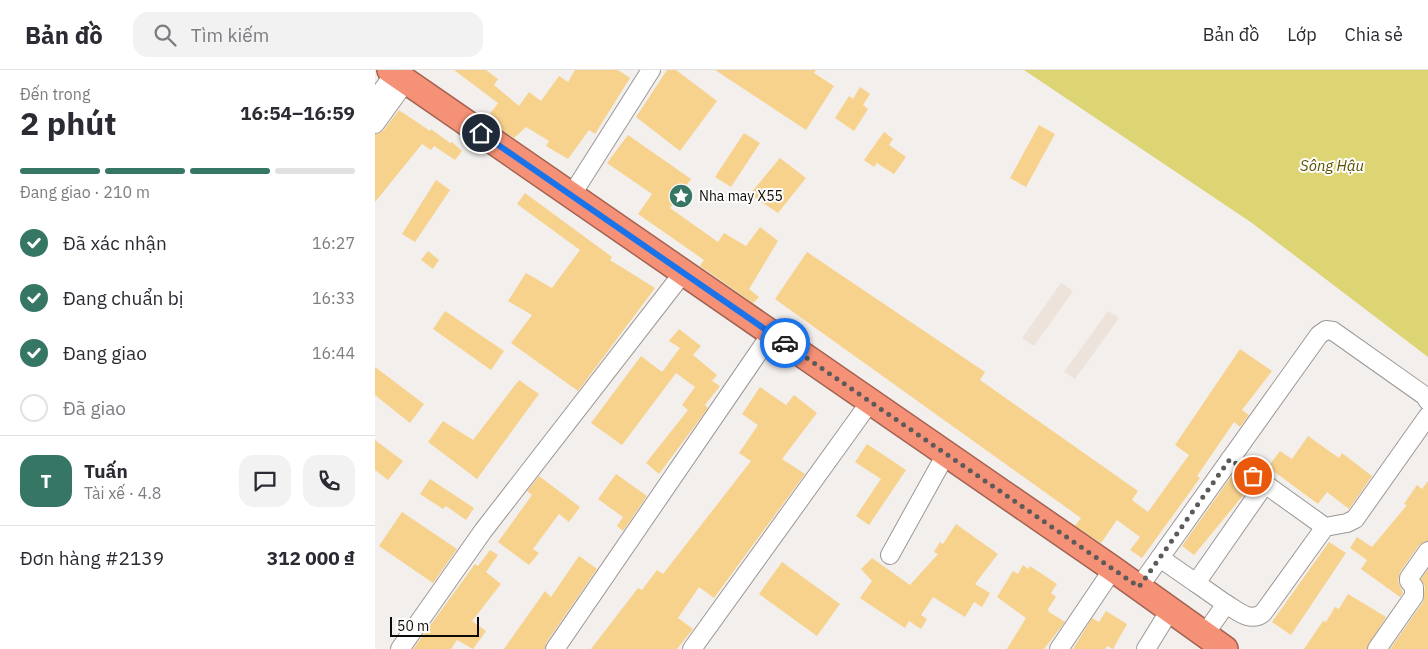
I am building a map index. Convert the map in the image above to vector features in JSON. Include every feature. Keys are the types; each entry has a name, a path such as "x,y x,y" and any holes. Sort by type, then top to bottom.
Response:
{"highway":[{"path":"397,75 1139,587 1225,649"}],"street":[{"path":"571,196 651,70"},
{"path":"375,100 397,75"},
{"path":"375,124 397,75"},
{"path":"400,649 483,531 683,273"},
{"path":"1139,587 1319,335 1326,330 1333,331 1425,396 1428,401"},
{"path":"555,649 771,334"},
{"path":"692,649 870,402"},
{"path":"1160,558 1226,604 1250,618 1257,618 1263,613 1325,527 1347,523 1355,519 1428,416"},
{"path":"890,555 946,454"},
{"path":"1230,459 1325,527"},
{"path":"1196,583 1265,484"},
{"path":"1377,649 1415,596 1414,586 1409,582 1409,578 1428,551"},
{"path":"1059,649 1113,569"},
{"path":"1205,634 1226,604"},
{"path":"1146,649 1170,610"}],"shaded area":[{"path":"1061,283 1073,291 1034,346 1022,338"},
{"path":"1108,311 1119,318 1075,379 1064,372"}],"water":[{"name":"Sông Hậu","path":"1024,70 1428,70 1428,357 1252,223"}],"building":[{"path":"454,70 486,70 498,79 494,85 519,106 529,92 541,101 559,76 568,82 575,70 618,70 630,78 595,134 589,130 568,159 546,146 549,141 526,127 514,138 486,119 498,103"},
{"path":"667,70 676,70 717,101 680,151 636,117"},
{"path":"715,70 816,70 814,73 834,86 806,130"},
{"path":"860,87 870,94 863,105 868,109 854,131 835,118 849,96 853,99"},
{"path":"399,110 430,131 431,129 450,143 452,142 462,151 455,160 434,146 431,150 422,144 375,202 375,134 383,131"},
{"path":"1039,125 1055,134 1026,187 1010,178"},
{"path":"884,132 893,139 889,145 906,157 894,174 877,163 874,167 864,160"},
{"path":"744,133 760,143 731,187 715,177"},
{"path":"628,135 691,179 670,208 718,242 724,233 746,246 760,227 778,241 749,289 759,297 753,303 700,266 704,260 638,214 652,194 607,163"},
{"path":"780,158 806,178 778,213 750,194"},
{"path":"436,180 450,190 415,242 402,234"},
{"path":"525,193 612,257 610,260 655,288 578,391 511,343 532,315 508,301 526,273 552,288 580,250 517,204"},
{"path":"428,251 439,260 433,269 421,260"},
{"path":"807,252 985,372 980,380 1138,491 1132,500 1148,512 1189,455 1175,445 1240,349 1272,371 1242,410 1249,415 1240,427 1234,422 1197,476 1200,478 1142,558 1130,550 1140,537 1117,520 1101,543 1075,526 1081,518 775,299"},
{"path":"445,311 504,351 491,370 433,329"},
{"path":"679,329 701,346 693,355 717,375 712,381 720,386 705,405 708,408 659,474 646,463 688,410 682,405 695,387 676,373 622,445 591,423 641,356 662,372 680,348 669,341"},
{"path":"375,367 424,404 410,423 375,395"},
{"path":"519,380 539,394 477,479 428,442 443,421 473,440"},
{"path":"760,387 786,405 794,395 817,413 782,459 805,474 714,598 699,587 678,618 693,629 677,649 591,649 638,588 642,590 657,570 663,574 751,461 739,453 758,425 742,414"},
{"path":"1308,436 1339,458 1342,453 1372,476 1349,509 1327,492 1318,504 1268,467 1280,451 1292,459"},
{"path":"375,440 403,461 388,480 375,470"},
{"path":"867,444 906,470 869,525 856,516 881,479 855,462"},
{"path":"616,474 647,496 623,531 617,526 623,517 598,499"},
{"path":"1233,474 1250,487 1194,555 1182,546"},
{"path":"539,476 580,507 569,522 559,514 533,549 539,553 529,565 498,542 532,495 527,491"},
{"path":"430,479 474,508 466,520 446,506 443,509 420,494"},
{"path":"1428,481 1428,541 1419,545 1400,572 1398,581 1403,593 1400,597 1361,569 1367,560 1350,548 1357,537 1372,547 1407,505 1404,504 1417,485 1422,489"},
{"path":"402,512 457,549 433,583 379,546"},
{"path":"956,524 998,554 975,584 990,593 982,607 974,602 965,617 933,597 921,615 927,619 921,629 909,621 905,628 860,598 872,581 861,569 872,558 910,585 938,554 934,552 940,542 943,544"},
{"path":"1329,542 1346,553 1291,635 1272,622"},
{"path":"490,550 498,555 486,572 501,584 472,621 486,631 473,649 457,640 451,649 413,649 475,564 478,566"},
{"path":"579,556 597,569 546,643 545,649 504,649 545,591 551,597"},
{"path":"782,562 840,604 817,636 759,594"},
{"path":"1023,565 1028,569 1030,566 1057,584 1051,593 1056,597 1048,609 1049,612 1065,622 1044,649 1007,649 1026,618 997,597 1013,571 1018,574"},
{"path":"1428,569 1428,649 1390,649 1423,602 1425,587 1421,579"},
{"path":"1348,594 1386,617 1367,649 1304,649 1323,621 1326,622 1335,607 1339,609"},
{"path":"1106,611 1127,624 1113,649 1107,646 1105,649 1073,649 1092,618 1099,622"}],"way so far":[{"path":"785,343 1139,587 1230,459 1253,476"}],"place":[{"name":"Nha may X55","path":"681,196"}],"route":[{"path":"481,133 785,343"}]}
